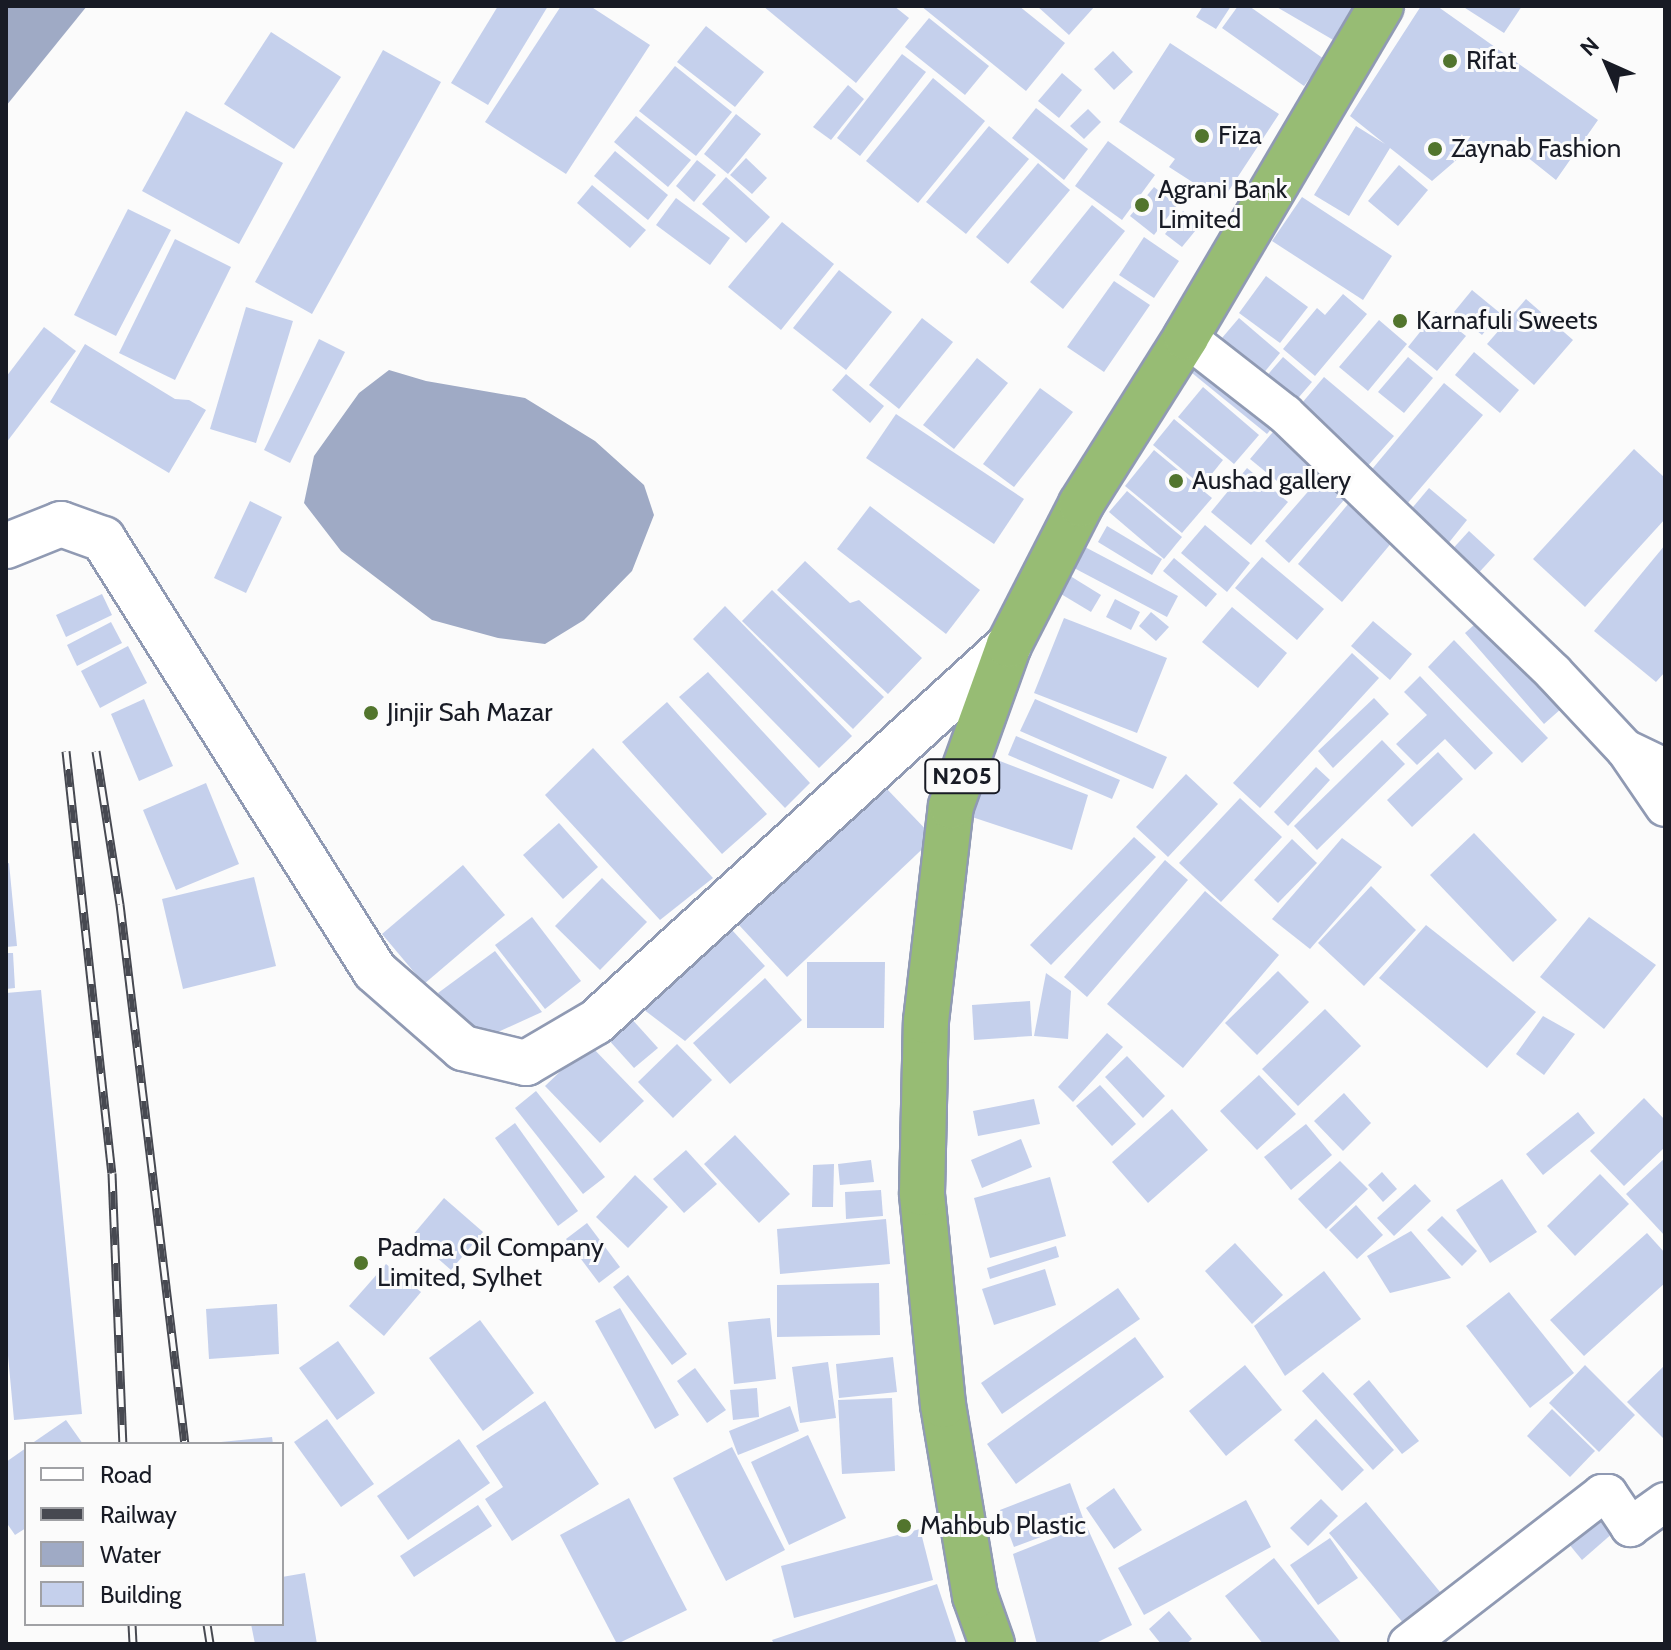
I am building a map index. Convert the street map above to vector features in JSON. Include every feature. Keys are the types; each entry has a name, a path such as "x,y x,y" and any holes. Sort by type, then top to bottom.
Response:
{"highway":[{"name":"N205","path":"992,1644 975,1596 943,1405 923,1177 926,1021 951,806 1009,645 1081,504 1186,337 1381,6"}],"street":[{"path":"1186,337 1285,414 1553,672 1625,749 1665,807"},
{"path":"6,546 61,524 103,539 375,971 463,1048 526,1063 596,1022 1009,645"},
{"path":"1625,749 1665,768"},
{"path":"1408,1644 1602,1494 1608,1494 1630,1527 1665,1502"}],"water":[{"path":"6,6 87,6 6,106"},
{"path":"389,370 426,381 525,398 595,441 644,485 654,515 632,571 584,620 545,644 498,638 432,620 341,551 304,503 314,456 359,393"}],"building":[{"path":"498,6 548,6 488,105 451,83"},
{"path":"561,6 590,6 650,45 566,174 485,122"},
{"path":"763,6 894,6 909,18 856,83"},
{"path":"921,6 1019,6 1065,43 1026,91"},
{"path":"1037,6 1095,6 1069,35"},
{"path":"1203,6 1231,6 1216,29 1196,17"},
{"path":"1238,6 1249,6 1324,59 1304,86 1222,28"},
{"path":"1275,6 1355,6 1335,41"},
{"name":"Rifat","path":"1421,6 1437,6 1598,120 1556,180 1506,140 1475,144 1432,181 1390,148 1349,216 1314,195 1356,126 1385,144 1350,116"},
{"path":"1462,6 1522,6 1504,33"},
{"path":"929,18 989,66 965,95 905,47"},
{"path":"706,26 764,72 735,107 677,62"},
{"path":"271,32 341,77 294,149 224,104"},
{"name":"Fiza","path":"1170,43 1279,114 1222,201 1169,167 1175,159 1119,122"},
{"path":"383,50 441,82 312,314 255,282"},
{"path":"1113,51 1133,72 1114,90 1094,69"},
{"path":"902,54 926,72 860,156 837,138"},
{"path":"675,66 732,112 696,156 639,111"},
{"path":"1062,73 1082,90 1059,118 1038,101"},
{"path":"933,78 985,121 918,203 866,161"},
{"path":"848,85 864,99 831,140 813,127"},
{"path":"1036,108 1088,149 1064,180 1012,138"},
{"path":"1088,109 1101,122 1084,139 1070,126"},
{"path":"186,111 283,163 239,244 142,191"},
{"path":"736,114 761,134 728,174 704,154"},
{"path":"636,116 691,160 668,187 614,142"},
{"path":"989,126 1029,159 966,234 926,202"},
{"path":"1108,141 1155,175 1122,220 1075,186"},
{"path":"615,151 668,195 648,220 594,176"},
{"path":"746,158 767,178 752,194 730,175"},
{"path":"697,160 716,175 694,202 676,186"},
{"path":"1038,163 1070,190 1008,264 976,237"},
{"path":"1399,165 1428,190 1398,226 1368,201"},
{"path":"726,177 770,217 746,243 702,204"},
{"path":"592,185 646,230 630,248 577,203"},
{"path":"1154,187 1177,205 1154,235 1130,216"},
{"path":"1302,197 1392,256 1363,300 1272,241"},
{"path":"676,198 730,238 710,265 656,225"},
{"path":"1092,205 1125,231 1063,309 1030,282"},
{"path":"128,209 171,230 116,336 74,315"},
{"path":"1183,211 1200,225 1182,247 1165,234"},
{"path":"782,222 834,264 781,330 728,287"},
{"path":"1144,237 1179,261 1154,298 1119,275"},
{"path":"175,239 231,267 175,380 119,353"},
{"path":"839,270 892,312 846,370 793,328"},
{"path":"1266,276 1308,307 1280,343 1239,313"},
{"path":"1114,281 1150,305 1104,372 1067,347"},
{"path":"1472,290 1500,313 1482,335 1454,312"},
{"path":"1343,294 1367,314 1315,376 1283,349 1317,308 1325,315"},
{"path":"1526,299 1573,340 1534,385 1487,344"},
{"path":"246,307 293,321 256,443 210,429"},
{"path":"1436,312 1466,336 1437,371 1408,347"},
{"path":"922,318 953,342 899,409 869,385"},
{"path":"1239,318 1280,353 1258,380 1216,345"},
{"path":"1379,320 1407,344 1368,391 1339,367"},
{"path":"44,327 76,351 6,443 6,377"},
{"path":"319,339 345,352 290,463 264,450"},
{"path":"85,344 175,399 189,400 206,410 169,473 50,402"},
{"path":"1474,352 1519,390 1500,413 1455,375"},
{"path":"1283,357 1312,382 1293,404 1264,379"},
{"path":"1408,357 1433,378 1404,413 1378,392"},
{"path":"977,358 1008,383 954,449 923,425"},
{"path":"1203,359 1278,421 1267,434 1192,373"},
{"path":"846,374 884,406 870,423 832,390"},
{"path":"1324,377 1394,436 1366,468 1296,410"},
{"path":"1444,383 1483,415 1406,505 1368,474"},
{"path":"1203,387 1259,435 1234,464 1178,417"},
{"path":"1040,388 1073,412 1014,487 983,464"},
{"path":"896,414 1024,499 994,544 866,458"},
{"path":"1174,419 1223,460 1202,486 1153,445"},
{"path":"1278,426 1320,461 1293,494 1250,459"},
{"path":"1634,449 1665,478 1665,519 1585,607 1533,559"},
{"path":"1154,450 1212,498 1182,533 1125,486"},
{"path":"1247,468 1288,502 1251,545 1211,512"},
{"path":"1326,471 1351,492 1289,563 1265,541"},
{"path":"1429,488 1467,520 1447,545 1408,513"},
{"path":"1127,491 1182,537 1164,559 1109,512"},
{"path":"250,501 282,517 246,593 214,578"},
{"path":"1349,503 1393,541 1342,602 1298,564"},
{"path":"870,506 980,590 946,634 837,549"},
{"path":"1205,525 1250,563 1227,592 1181,553"},
{"path":"1107,526 1162,559 1152,575 1098,542"},
{"path":"1469,531 1495,555 1474,578 1448,554"},
{"path":"1665,545 1665,672 1656,682 1594,631"},
{"path":"1085,547 1178,596 1167,617 1074,568"},
{"path":"1262,557 1324,609 1297,640 1235,588"},
{"path":"1174,558 1217,594 1206,607 1163,571"},
{"path":"805,561 850,603 859,600 922,658 888,694 777,590"},
{"path":"1067,574 1101,595 1091,612 1056,591"},
{"path":"772,590 884,697 853,729 742,621"},
{"path":"102,594 112,615 66,637 56,615"},
{"path":"1115,599 1140,612 1131,630 1106,617"},
{"path":"725,606 852,736 819,768 693,639"},
{"path":"1232,607 1287,653 1258,688 1202,642"},
{"path":"1151,612 1169,627 1156,641 1139,626"},
{"path":"1483,617 1562,708 1544,724 1465,633"},
{"path":"1064,618 1167,658 1137,733 1034,693"},
{"path":"1373,621 1412,654 1390,680 1351,646"},
{"path":"111,622 122,643 77,666 67,645"},
{"path":"1454,640 1548,738 1522,763 1428,667"},
{"path":"128,646 147,683 100,708 81,671"},
{"path":"1352,653 1379,678 1260,808 1233,783"},
{"path":"708,672 810,783 785,808 679,697"},
{"path":"1420,676 1493,753 1475,770 1445,739 1417,765 1396,744 1427,715 1404,692"},
{"path":"1374,698 1389,714 1333,768 1318,751"},
{"path":"144,699 173,766 139,781 111,714"},
{"path":"1035,699 1167,757 1153,789 1020,731"},
{"path":"667,702 767,814 722,854 622,742"},
{"path":"1016,736 1120,780 1112,799 1008,755"},
{"path":"1382,740 1405,764 1317,850 1294,826"},
{"path":"593,748 713,878 660,920 545,795"},
{"path":"1438,752 1463,779 1412,827 1387,800"},
{"path":"979,753 1088,795 1072,850 972,817"},
{"path":"1316,767 1330,780 1288,826 1274,812"},
{"path":"1186,774 1218,804 1168,857 1136,827"},
{"path":"206,783 239,864 176,890 143,810"},
{"path":"885,787 934,838 787,977 739,925"},
{"path":"1240,798 1282,837 1221,902 1179,863"},
{"path":"559,823 598,867 563,899 523,855"},
{"path":"1474,833 1557,920 1513,962 1430,875"},
{"path":"1134,837 1156,857 1051,965 1030,945"},
{"path":"1342,838 1382,867 1310,949 1272,919"},
{"path":"1292,839 1317,863 1278,903 1254,880"},
{"path":"1165,860 1188,880 1087,997 1064,977"},
{"path":"9,863 17,946 6,947 6,864"},
{"path":"463,865 505,915 424,984 382,934"},
{"path":"254,877 276,966 183,989 162,899"},
{"path":"602,878 647,922 600,970 555,926"},
{"path":"1371,886 1416,930 1364,986 1318,943"},
{"path":"1205,891 1279,955 1183,1068 1107,1004"},
{"path":"532,917 581,981 545,1009 495,945"},
{"path":"1589,917 1656,965 1604,1029 1540,977"},
{"path":"1426,925 1536,1012 1487,1068 1379,978"},
{"path":"732,930 765,966 685,1041 643,1009"},
{"path":"495,951 542,1012 498,1032 463,1032 438,993"},
{"path":"6,953 13,953 15,988 6,989"},
{"path":"807,962 885,962 884,1028 807,1028"},
{"path":"1278,971 1309,1002 1257,1055 1225,1023"},
{"path":"1046,973 1071,991 1068,1039 1034,1036"},
{"path":"765,978 802,1020 730,1084 693,1043"},
{"path":"41,990 82,1414 14,1420 6,1334 6,993"},
{"path":"1030,1001 1032,1036 974,1040 972,1005"},
{"path":"1325,1009 1361,1046 1298,1106 1262,1069"},
{"path":"1543,1016 1575,1034 1544,1075 1516,1054"},
{"path":"630,1017 658,1048 634,1068 607,1038"},
{"path":"1107,1033 1123,1047 1073,1102 1058,1087"},
{"path":"589,1044 644,1101 600,1143 545,1086"},
{"path":"677,1044 712,1080 673,1118 638,1082"},
{"path":"1127,1056 1165,1096 1143,1118 1105,1077"},
{"path":"1259,1075 1296,1114 1257,1150 1220,1111"},
{"path":"1100,1085 1136,1124 1112,1146 1076,1106"},
{"path":"536,1091 605,1177 583,1194 515,1108"},
{"path":"1344,1093 1371,1123 1343,1151 1314,1121"},
{"path":"1644,1098 1665,1120 1665,1147 1624,1186 1590,1151"},
{"path":"1034,1099 1040,1124 978,1136 973,1111"},
{"path":"1172,1109 1208,1150 1148,1203 1112,1162"},
{"path":"1578,1112 1595,1133 1543,1175 1526,1154"},
{"path":"515,1123 578,1211 558,1226 495,1138"},
{"path":"1306,1124 1332,1155 1291,1190 1264,1157"},
{"path":"735,1135 790,1194 759,1223 704,1164"},
{"path":"1021,1139 1032,1167 982,1188 971,1160"},
{"path":"686,1150 717,1184 684,1213 653,1179"},
{"path":"1665,1158 1665,1236 1626,1194"},
{"path":"871,1160 874,1182 840,1185 838,1164"},
{"path":"1340,1161 1368,1189 1326,1229 1298,1199"},
{"path":"834,1164 833,1207 812,1207 813,1165"},
{"path":"1382,1172 1397,1189 1383,1202 1368,1185"},
{"path":"1600,1174 1629,1204 1575,1256 1547,1226"},
{"path":"635,1175 668,1207 628,1248 596,1217"},
{"path":"1050,1177 1066,1236 990,1258 974,1198"},
{"path":"1502,1179 1537,1232 1490,1263 1456,1210"},
{"path":"1415,1184 1431,1201 1394,1236 1377,1218"},
{"path":"881,1190 883,1216 846,1219 845,1192"},
{"path":"444,1198 483,1232 451,1270 412,1236"},
{"path":"1356,1205 1383,1235 1357,1259 1329,1230"},
{"path":"1442,1216 1477,1251 1462,1266 1427,1230"},
{"path":"886,1219 890,1264 780,1274 777,1229"},
{"path":"587,1223 620,1267 599,1283 566,1239"},
{"path":"1411,1231 1451,1278 1390,1293 1367,1256"},
{"path":"1647,1233 1665,1253 1665,1283 1584,1356 1550,1320"},
{"path":"1235,1243 1283,1295 1252,1324 1205,1271"},
{"path":"1056,1246 1059,1257 990,1279 987,1268"},
{"path":"386,1264 421,1292 384,1336 349,1306"},
{"path":"1045,1269 1056,1305 994,1325 982,1289"},
{"path":"1324,1271 1361,1319 1285,1376 1254,1326"},
{"path":"628,1275 687,1354 672,1365 613,1287"},
{"path":"879,1283 880,1335 777,1337 777,1285"},
{"path":"1118,1288 1140,1319 1002,1414 981,1383"},
{"path":"1509,1292 1574,1373 1530,1408 1466,1326"},
{"path":"277,1304 279,1354 209,1359 206,1309"},
{"path":"620,1308 679,1415 655,1429 595,1321"},
{"path":"770,1318 776,1379 734,1384 728,1322"},
{"path":"480,1320 534,1393 483,1431 429,1358"},
{"path":"1135,1337 1164,1377 1016,1484 987,1444"},
{"path":"338,1341 375,1393 337,1420 299,1368"},
{"path":"893,1357 897,1392 839,1398 836,1364"},
{"path":"828,1362 836,1418 800,1423 792,1367"},
{"path":"1245,1365 1282,1410 1226,1456 1189,1411"},
{"path":"1585,1365 1635,1415 1599,1452 1549,1403"},
{"path":"1665,1365 1665,1440 1627,1402"},
{"path":"695,1368 726,1410 707,1423 677,1381"},
{"path":"1323,1372 1394,1450 1373,1470 1302,1391"},
{"path":"1369,1380 1419,1441 1402,1454 1353,1394"},
{"path":"757,1388 759,1417 733,1420 730,1390"},
{"path":"892,1398 895,1471 842,1474 838,1400"},
{"path":"545,1401 599,1484 512,1541 485,1499 503,1487 476,1446"},
{"path":"790,1406 799,1431 738,1455 729,1431"},
{"path":"1552,1409 1595,1451 1570,1477 1527,1436"},
{"path":"327,1419 374,1484 341,1507 294,1442"},
{"path":"1316,1419 1364,1470 1342,1491 1294,1440"},
{"path":"66,1420 82,1442 34,1442"},
{"path":"808,1435 846,1518 789,1545 751,1462"},
{"path":"272,1437 273,1442 221,1442"},
{"path":"459,1439 490,1483 408,1540 377,1496"},
{"path":"732,1447 785,1550 726,1581 673,1478"},
{"path":"24,1449 24,1529 15,1535 6,1522 6,1462"},
{"path":"1070,1483 1084,1521 1014,1547 1000,1510"},
{"path":"1114,1488 1142,1530 1114,1549 1086,1508"},
{"path":"629,1498 687,1610 617,1644 560,1535"},
{"path":"1321,1499 1338,1516 1308,1546 1290,1528"},
{"path":"1246,1500 1271,1547 1144,1615 1118,1568"},
{"path":"1366,1502 1445,1598 1409,1630 1329,1533"},
{"path":"1604,1504 1622,1525 1582,1560 1564,1538"},
{"path":"478,1505 492,1526 414,1577 400,1556"},
{"path":"1086,1525 1132,1625 1094,1644 1037,1644 1013,1554"},
{"path":"920,1529 933,1580 794,1618 781,1566"},
{"path":"1330,1538 1358,1578 1318,1605 1290,1565"},
{"path":"1274,1558 1342,1644 1263,1644 1225,1596"},
{"path":"305,1573 317,1644 255,1644 251,1626 284,1626 284,1577"},
{"path":"937,1584 957,1644 774,1644 772,1640"},
{"path":"1169,1611 1192,1639 1186,1644 1161,1644 1149,1629"}],"railway":[{"path":"66,751 112,1173 123,1442"},
{"path":"96,751 120,904 185,1442"},
{"path":"132,1626 133,1644"},
{"path":"207,1626 210,1644"}],"place":[{"name":"Rifat","path":"1450,61"},
{"name":"Fiza","path":"1202,136"},
{"name":"Zaynab Fashion","path":"1435,149"},
{"name":"Agrani Bank Limited","path":"1142,205"},
{"name":"Karnafuli Sweets","path":"1400,321"},
{"name":"Aushad gallery","path":"1176,481"},
{"name":"Jinjir Sah Mazar","path":"371,713"},
{"name":"Padma Oil Company Limited, Sylhet","path":"361,1263"},
{"name":"Mahbub Plastic","path":"904,1526"}]}
